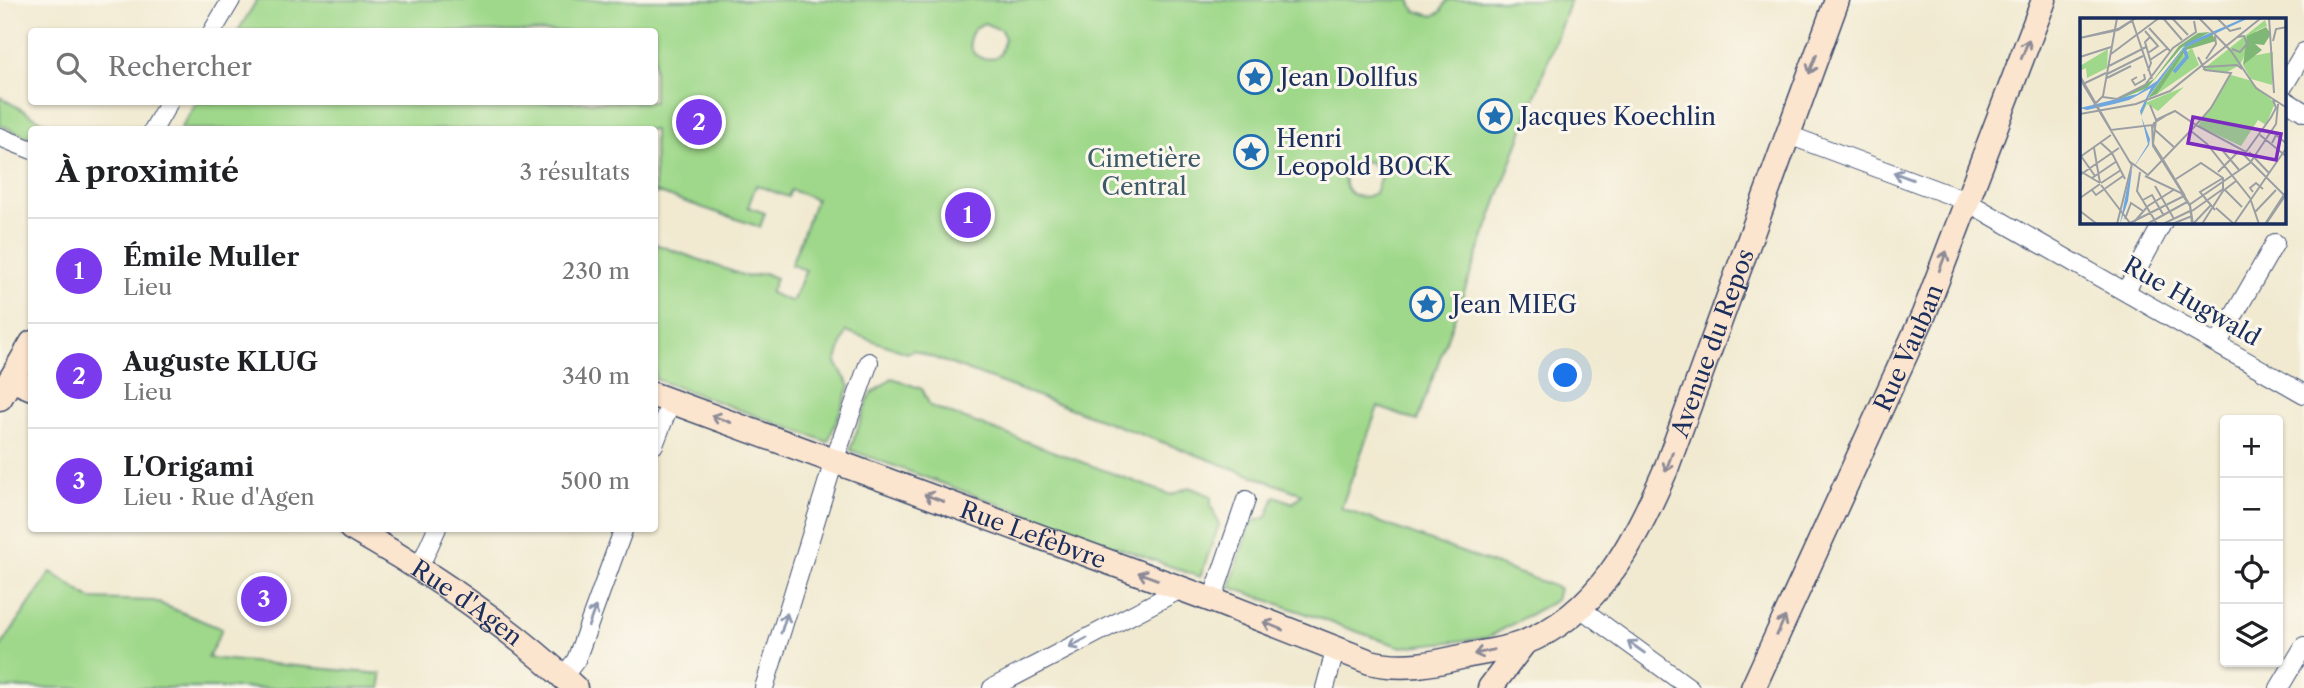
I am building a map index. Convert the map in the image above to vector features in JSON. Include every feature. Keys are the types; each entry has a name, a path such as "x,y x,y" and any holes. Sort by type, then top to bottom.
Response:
{"main road":[{"name":"Avenue du Repos","path":"1395,678 1430,664 1524,643 1580,608 1613,572 1639,531 1667,469 1786,134 1837,0"},
{"name":"Rue Vauban","path":"1753,688 1924,314 2044,0"},
{"path":"14,388 28,353"},
{"name":"Rue Lefèbvre","path":"663,398 1212,600 1395,678"},
{"name":"Rue d'Agen","path":"358,532 420,566 569,682"},
{"name":"Avenue du Repos","path":"1490,688 1524,643"}],"street":[{"path":"214,28 231,0"},
{"path":"2286,82 2304,52"},
{"path":"2286,101 2304,112"},
{"path":"155,126 167,105"},
{"name":"Rue Hugwald","path":"1786,134 1966,201 2304,394"},
{"path":"0,137 28,148"},
{"path":"2126,291 2162,224"},
{"path":"2218,343 2276,243"},
{"path":"764,688 834,461 869,362"},
{"path":"658,424 663,398"},
{"path":"1212,600 1246,500"},
{"path":"420,566 435,532"},
{"path":"569,682 623,532"},
{"path":"992,688 1181,589"},
{"path":"1580,608 1690,688"},
{"path":"2279,688 2304,646"},
{"path":"1325,688 1335,651"}],"green space":[{"name":"Cimetière Central","path":"257,0 1410,0 1415,11 1433,16 1441,12 1447,0 1570,0 1417,421 1378,407 1341,508 1559,588 1556,600 1487,638 1401,647 1230,587 1250,523 1267,517 1275,496 1293,503 1302,494 913,350 907,353 846,331 836,363 850,386 828,442 658,380 658,245 748,277 764,273 776,278 770,293 792,302 806,270 791,265 816,199 791,190 788,197 756,185 748,207 765,213 760,227 658,193 658,126 182,126 195,105 658,105 658,28 240,28","holes":["984,23 1001,30 1005,38 1000,55 982,58 971,49 971,35 976,28","1359,161 1370,162 1381,176 1375,193 1357,196 1346,188 1346,174"]},
{"path":"0,97 50,126 28,126 28,137 0,125"},
{"path":"892,378 922,389 930,406 1171,495 1189,487 1211,496 1211,505 1219,525 1200,577 850,450 870,395"},
{"path":"51,572 91,599 154,601 222,629 208,658 381,674 381,688 0,688 0,648"}],"place":[{"name":"Jean Dollfus","path":"1255,77"},
{"name":"Jacques Koechlin","path":"1495,116"},
{"name":"Auguste KLUG","path":"699,122"},
{"name":"Henri Leopold BOCK","path":"1251,152"},
{"name":"Émile Muller","path":"968,215"},
{"name":"Jean MIEG","path":"1427,304"},
{"name":"L'Origami","path":"264,599"}]}
